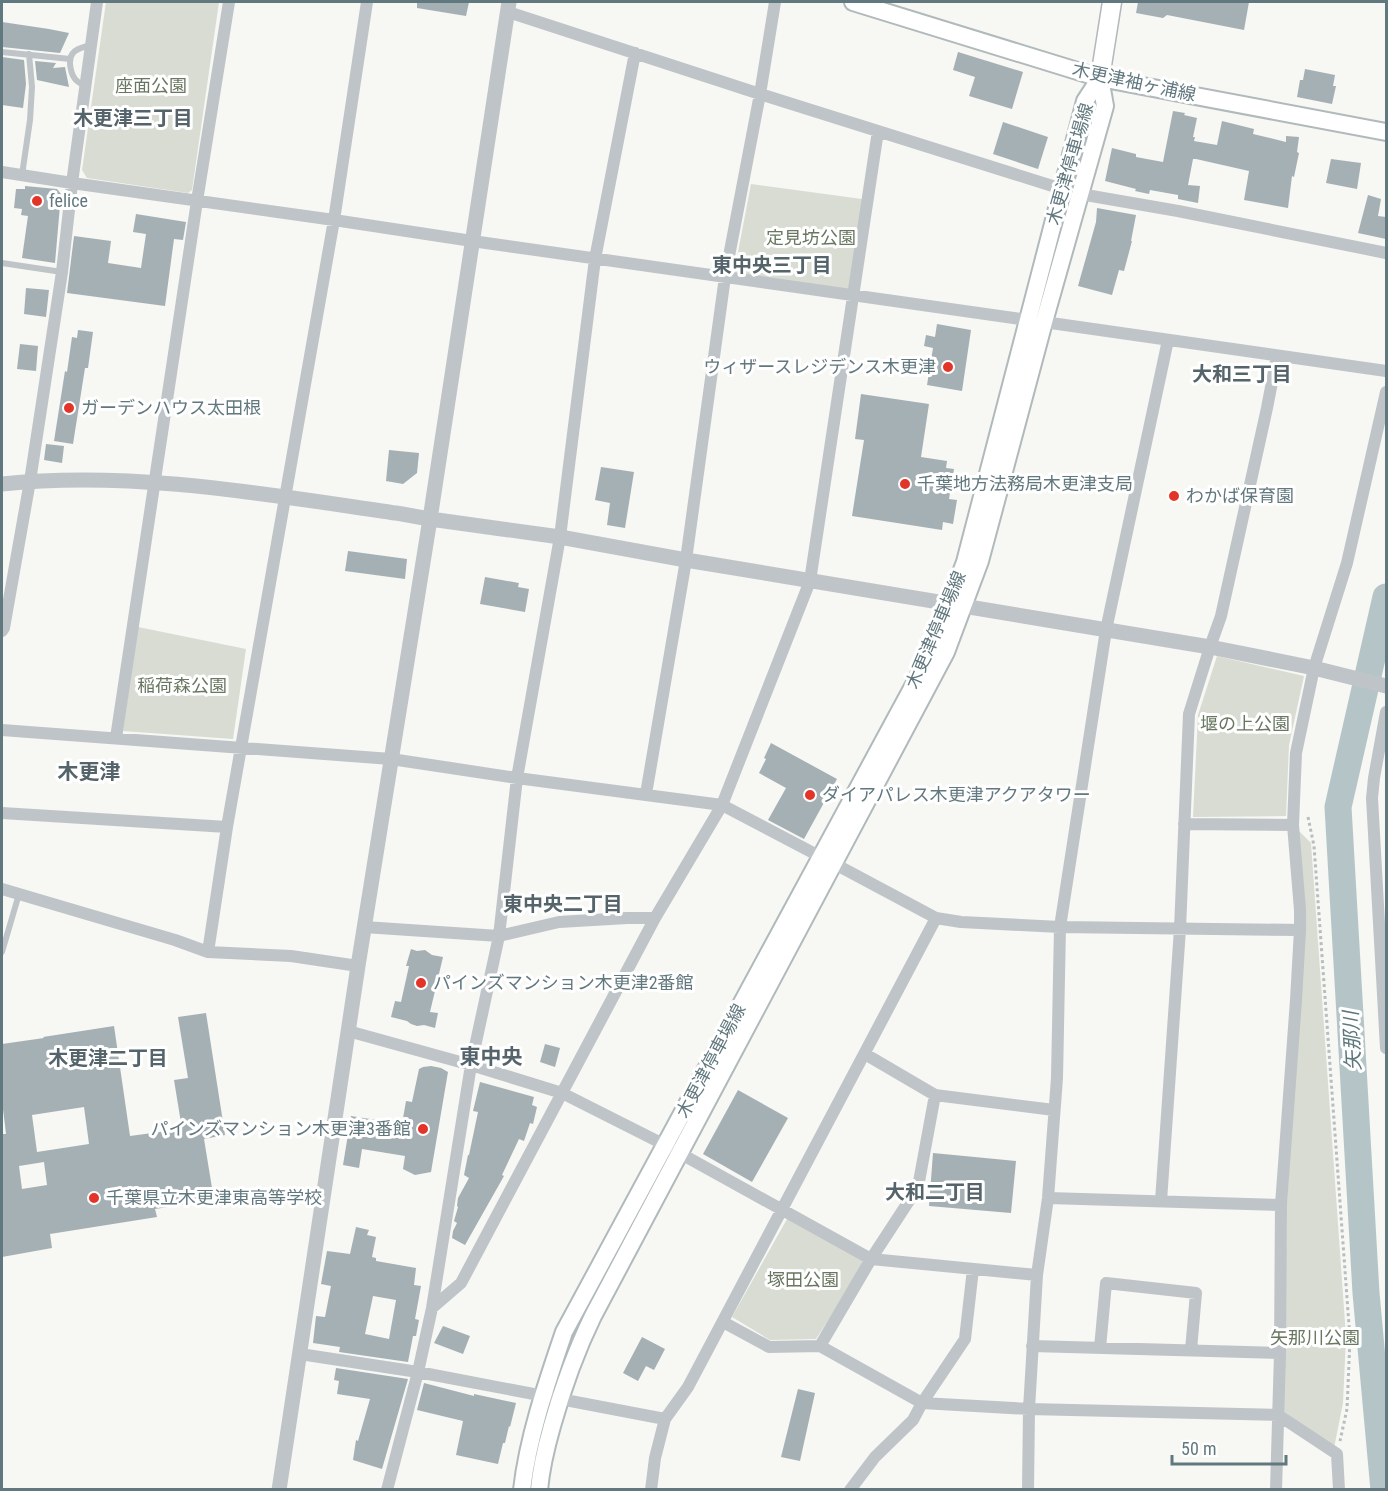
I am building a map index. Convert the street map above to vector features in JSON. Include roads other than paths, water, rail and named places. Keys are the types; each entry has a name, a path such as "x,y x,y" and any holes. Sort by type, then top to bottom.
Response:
{"main road":[{"name":"木更津袖ヶ浦線","path":"853,2 1100,78 1386,132"},
{"path":"1100,78 1112,2"},
{"name":"木更津停車場線","path":"522,1490 525,1466 552,1397 564,1383 592,1316 672,1149 827,860 946,652 956,604 980,561 1036,321 1062,189 1085,101 1100,78"},
{"name":"木更津停車場線","path":"1036,321 1080,194 1105,106 1100,78"},
{"name":"木更津停車場線","path":"539,1490 552,1397"}],"street":[{"path":"2,631 30,481 62,272 97,2"},
{"path":"116,738 229,2"},
{"path":"208,952 227,827 334,220 367,2"},
{"path":"646,794 686,560 725,277 775,2"},
{"path":"279,1490 364,927 509,7 635,53 1062,189"},
{"path":"387,1490 432,1308 471,1065 499,936 517,778 560,537 595,259 635,53"},
{"path":"432,1308 461,1283 655,918 722,805 810,581 878,131"},
{"path":"2,172 1386,371"},
{"path":"1080,194 1178,211 1386,253"},
{"path":"1028,1490 1029,1409 1036,1275 1048,1198 1057,1078 1060,927 1106,630 1168,340"},
{"path":"1161,1201 1180,929 1189,714 1221,616 1277,356"},
{"path":"1276,1490 1281,1205 1300,930 1293,825 1296,753 1314,668 1347,563 1386,392"},
{"path":"2,484 88,479 202,486 560,537 1210,647 1314,668 1386,686"},
{"path":"1386,712 1372,798 1383,936 1386,1048"},
{"path":"2,730 391,759 722,805 936,918 961,922 1060,927 1300,930"},
{"path":"2,813 227,827"},
{"path":"1184,824 1293,825"},
{"path":"2,889 176,940 208,952 291,956 358,966"},
{"path":"364,927 499,936 559,922 655,918"},
{"path":"651,1490 655,1458 665,1419 688,1387 936,918"},
{"path":"348,1031 562,1093 672,1149 872,1259 1036,1275"},
{"path":"865,1054 935,1095 1054,1110"},
{"path":"820,1346 918,1187 935,1095"},
{"path":"1048,1198 1281,1205"},
{"path":"850,1490 875,1457 913,1420 966,1339 973,1269"},
{"path":"1100,1348 1106,1283 1196,1293 1191,1350"},
{"path":"723,1322 769,1347 820,1346 922,1403 1029,1409 1278,1415 1337,1454 1339,1490"},
{"path":"1032,1346 1280,1353"},
{"path":"300,1354 418,1372 665,1419"}],"lane":[{"path":"86,86 77,82 70,59 79,48 91,45"},
{"path":"2,52 70,59"},
{"path":"22,175 32,87 29,54"},
{"path":"2,263 62,272"},
{"path":"2,952 19,894"}],"waterway":[{"name":"矢那川","path":"1384,1490 1366,1293 1338,807 1386,597"}],"place":[{"name":"felice","path":"37,201"},
{"name":"ウィザースレジデンス木更津","path":"948,367"},
{"name":"ガーデンハウス太田根","path":"69,408"},
{"name":"千葉地方法務局木更津支局","path":"905,484"},
{"name":"わかば保育園","path":"1174,496"},
{"name":"ダイアパレス木更津アクアタワー","path":"810,795"},
{"name":"パインズマンション木更津2番館","path":"421,983"},
{"name":"パインズマンション木更津3番館","path":"423,1129"},
{"name":"千葉県立木更津東高等学校","path":"94,1198"}],"district":[{"name":"木更津三丁目","path":"133,118"},
{"name":"東中央三丁目","path":"772,265"},
{"name":"大和三丁目","path":"1242,374"},
{"name":"木更津","path":"89,772"},
{"name":"東中央二丁目","path":"563,904"},
{"name":"東中央","path":"491,1057"},
{"name":"木更津二丁目","path":"108,1058"},
{"name":"大和二丁目","path":"935,1192"}],"park label":[{"name":"座面公園","path":"151,86"},
{"name":"定見坊公園","path":"811,238"},
{"name":"稲荷森公園","path":"182,686"},
{"name":"堰の上公園","path":"1245,724"},
{"name":"塚田公園","path":"803,1280"},
{"name":"矢那川公園","path":"1315,1338"}]}
